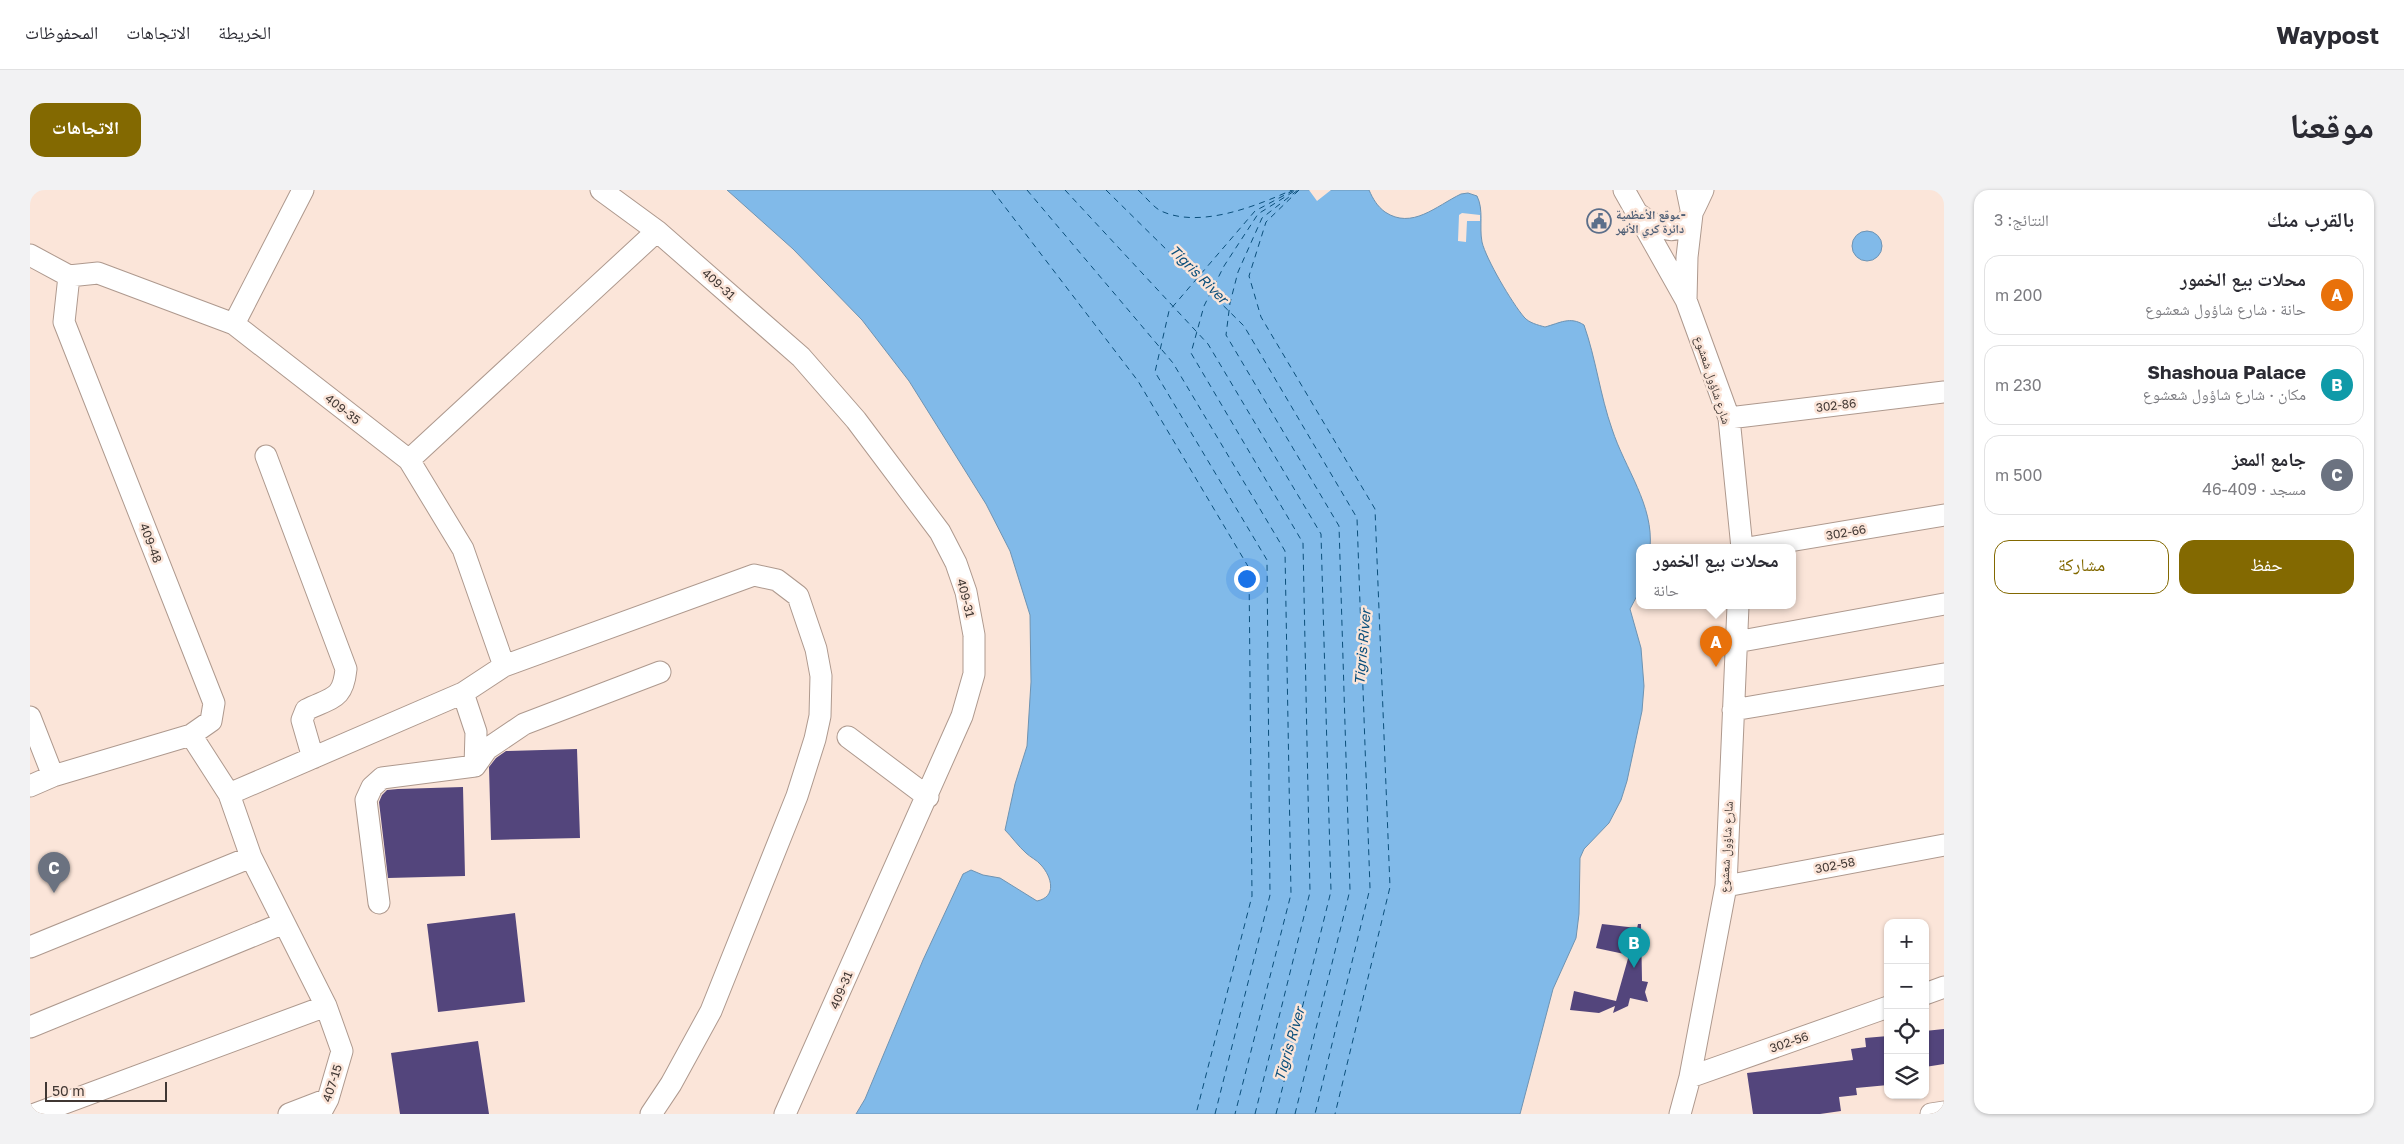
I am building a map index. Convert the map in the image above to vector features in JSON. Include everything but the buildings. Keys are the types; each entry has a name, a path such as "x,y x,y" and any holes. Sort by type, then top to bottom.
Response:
{"street":[{"path":"234,324 303,190"},
{"name":"409-31","path":"601,190 657,231 801,357 856,420 940,532 956,563 966,592 974,635 974,674 962,716 785,1114"},
{"path":"1624,190 1686,300"},
{"path":"1687,190 1692,214"},
{"path":"1639,215 1660,229 1668,230 1683,226 1692,214 1703,190"},
{"name":"شارع شاؤول شعشوع","path":"1692,214 1687,257 1686,300 1729,418 1742,544"},
{"path":"409,460 657,231"},
{"path":"30,255 69,276"},
{"name":"409-35","path":"69,276 98,273 234,324 409,460 463,549 504,666"},
{"name":"409-48","path":"30,786 53,776 191,735 211,721 214,703 64,322 69,276"},
{"name":"302-86","path":"1729,418 1944,392"},
{"path":"266,456 346,669 345,685 340,693 306,710 302,720 313,758"},
{"name":"302-66","path":"1772,544 1944,515"},
{"path":"230,794 463,693 504,666 754,574 777,580 798,596 816,649 821,676 820,716 815,739 797,796 711,1011 671,1084 651,1114"},
{"path":"1736,642 1944,604"},
{"name":"شارع شاؤول شعشوع","path":"1680,1114 1690,1077 1726,886 1738,609"},
{"path":"379,903 366,800 372,787 382,778 475,766 487,749 524,724 660,672"},
{"path":"1733,710 1944,674"},
{"path":"463,693 476,732 475,766"},
{"path":"30,717 53,776"},
{"path":"35,1114 326,1006 251,857 230,794 191,735"},
{"path":"848,737 928,796"},
{"name":"302-58","path":"1726,886 1944,844"},
{"path":"30,947 251,857"},
{"path":"30,1027 284,923"},
{"path":"1929,993 1944,987"},
{"name":"407-15","path":"324,1107 342,1050 326,1006"},
{"name":"302-56","path":"1690,1077 1884,1008"},
{"path":"289,1114 324,1107"},
{"path":"1931,1114 1944,1112"}],"water":[{"name":"Tigris River","path":"727,190 1369,190 1385,212 1395,217 1405,218 1424,214 1461,194 1468,193 1477,196 1481,212 1481,236 1484,250 1500,281 1524,317 1531,322 1545,327 1569,321 1579,322 1584,325 1608,416 1643,502 1650,532 1650,544 1636,544 1636,598 1630,609 1641,648 1644,686 1642,711 1627,781 1621,800 1609,823 1584,849 1580,858 1579,914 1576,938 1553,989 1520,1114 856,1114 865,1099 923,960 963,874 971,870 983,875 1000,878 1037,901 1048,895 1051,886 1045,870 1005,830 1015,784 1027,746 1031,682 1030,615 1010,551 986,504 909,381 862,320 793,249"},
{"path":"1867,231 1878,235 1882,246 1878,257 1867,261 1856,257 1852,246 1856,235"}],"pier":[{"path":"1309,190 1331,190 1317,201"},
{"path":"1462,213 1480,215 1480,221 1467,221 1466,242 1458,241 1459,215"}],"ferry route":[{"path":"992,190 1138,381 1249,568 1252,896 1196,1114"},
{"path":"1027,190 1173,363 1285,551 1291,894 1235,1114"},
{"path":"1065,190 1208,344 1321,534 1331,891 1276,1114"},
{"path":"1106,190 1244,326 1357,518 1370,888 1315,1114"},
{"path":"1138,190 1161,211 1176,216 1193,218 1228,213 1262,203 1292,190"},
{"path":"1215,1114 1270,895 1267,560 1155,372 1169,311 1255,211 1294,190"},
{"path":"1255,1114 1310,892 1303,543 1191,353 1204,306 1224,266 1258,214 1296,190"},
{"path":"1295,1114 1350,890 1339,526 1226,335 1230,303 1238,272 1262,218 1298,190"},
{"path":"1299,190 1266,222 1249,276 1261,317 1375,509 1390,887 1335,1114"}],"place":[{"name":"موقع الأعظمية- دائرة كري الأنهر","path":"1599,221"},
{"name":"محلات بيع الخمور","path":"1716,667"},
{"name":"جامع المعز","path":"54,893"},
{"name":"Shashoua Palace","path":"1634,968"}]}
